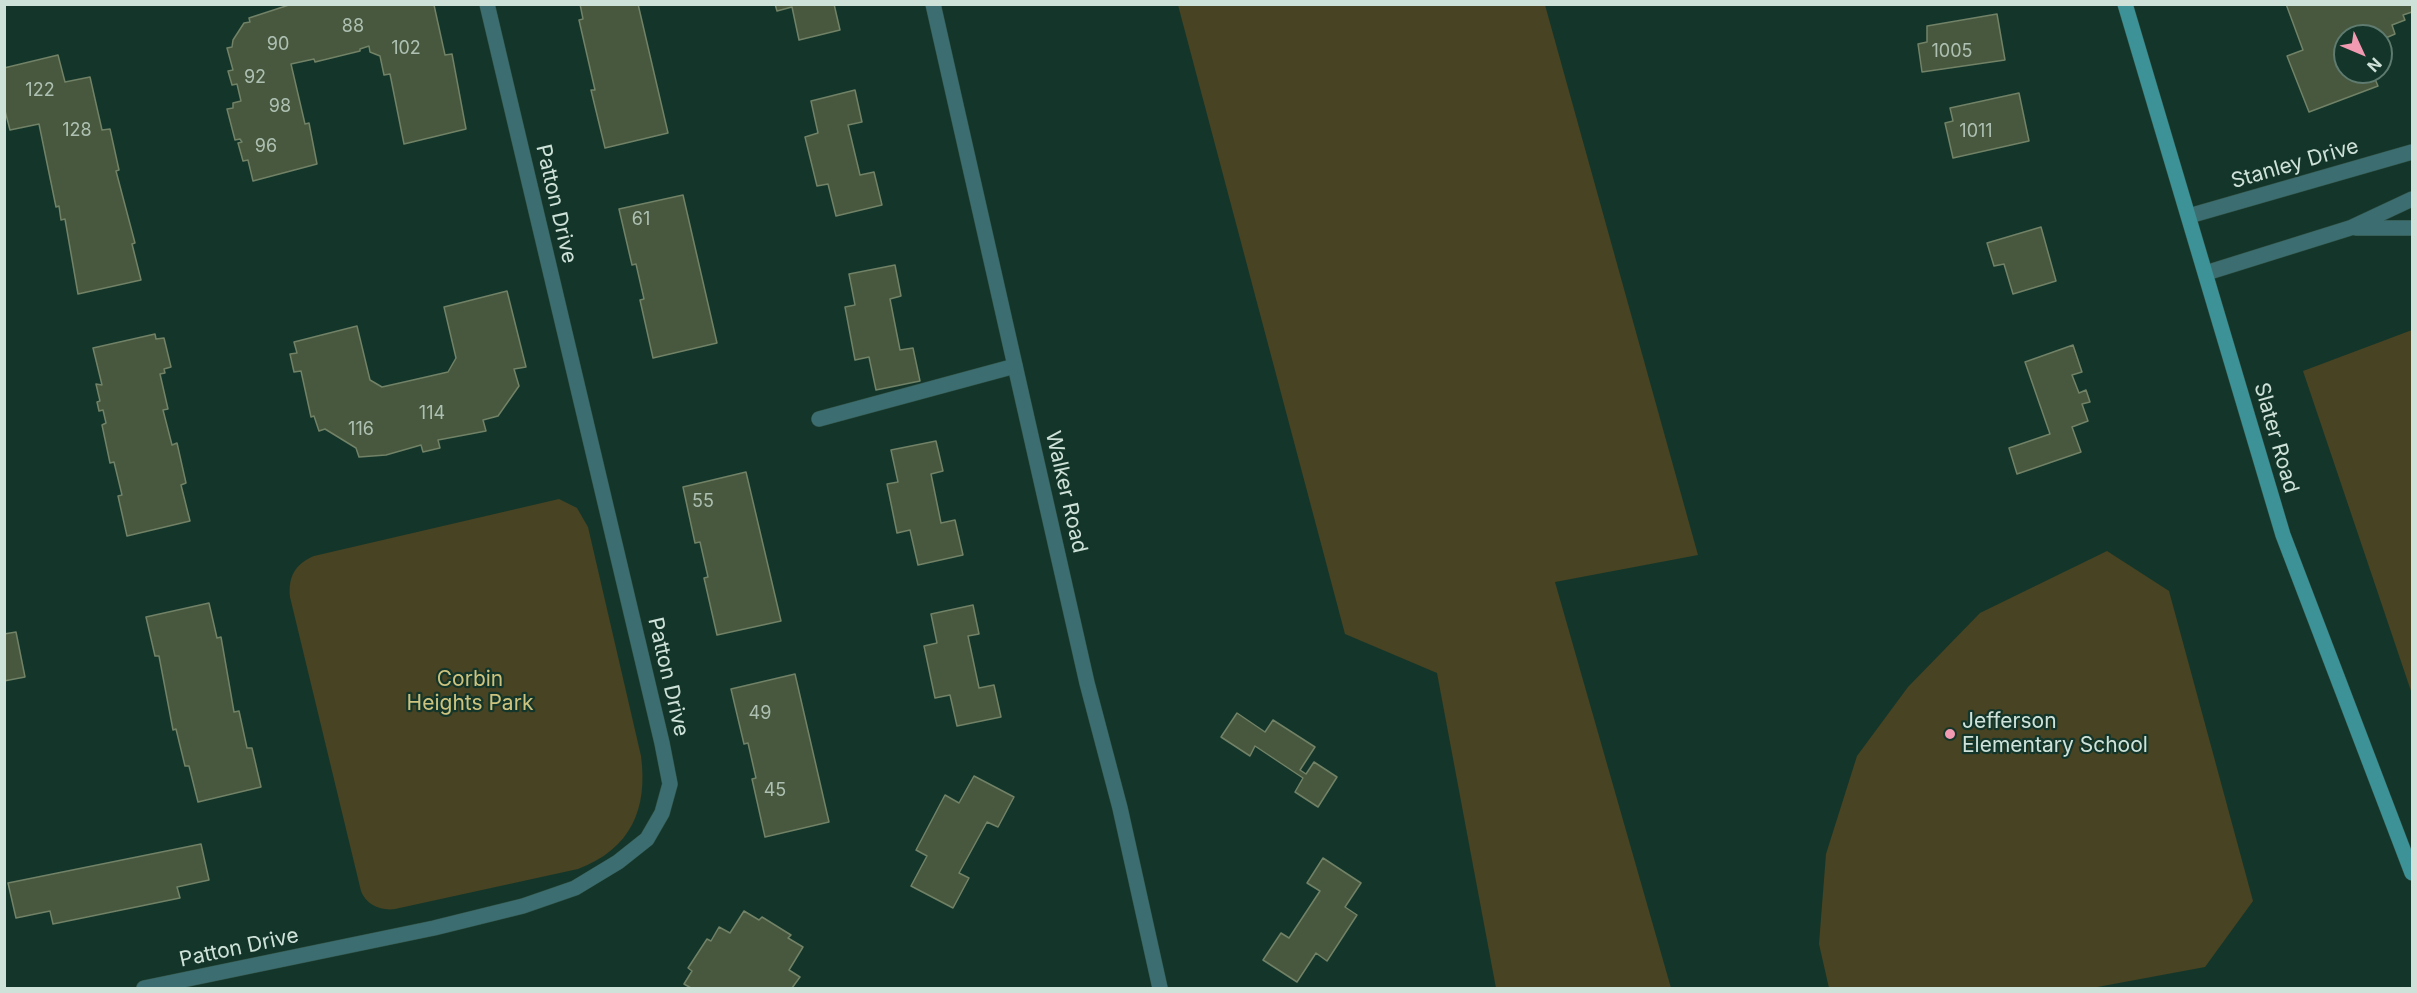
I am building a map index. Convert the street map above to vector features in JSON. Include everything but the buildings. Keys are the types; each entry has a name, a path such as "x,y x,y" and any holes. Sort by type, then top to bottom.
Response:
{"main road":[{"name":"Slater Road","path":"2125,4 2283,535 2412,873"}],"street":[{"name":"Patton Drive","path":"144,988 219,975 523,906 575,888 618,862 648,839 662,813 670,784 662,743 487,4"},
{"name":"Walker Road","path":"933,4 1160,988"},
{"name":"Stanley Drive","path":"2189,216 2412,152"},
{"path":"2206,273 2350,228 2412,199"},
{"path":"2350,228 2412,228"},
{"path":"819,419 1015,366"}],"green space":[{"path":"1178,5 1545,5 1698,555 1555,582 1671,988 1496,988 1437,673 1345,634"},
{"path":"2412,330 2412,694 2303,371"},
{"name":"Corbin Heights Park","path":"559,499 577,508 588,527 641,756 642,793 632,825 611,850 596,861 578,869 395,909 375,906 366,900 361,891 290,597 290,583 294,572 307,559 314,556"},
{"path":"2107,551 2169,591 2253,901 2205,967 2092,988 1829,988 1819,944 1826,854 1857,756 1908,687 1980,613"}],"place":[{"name":"Jefferson Elementary School","path":"1950,734"}]}
